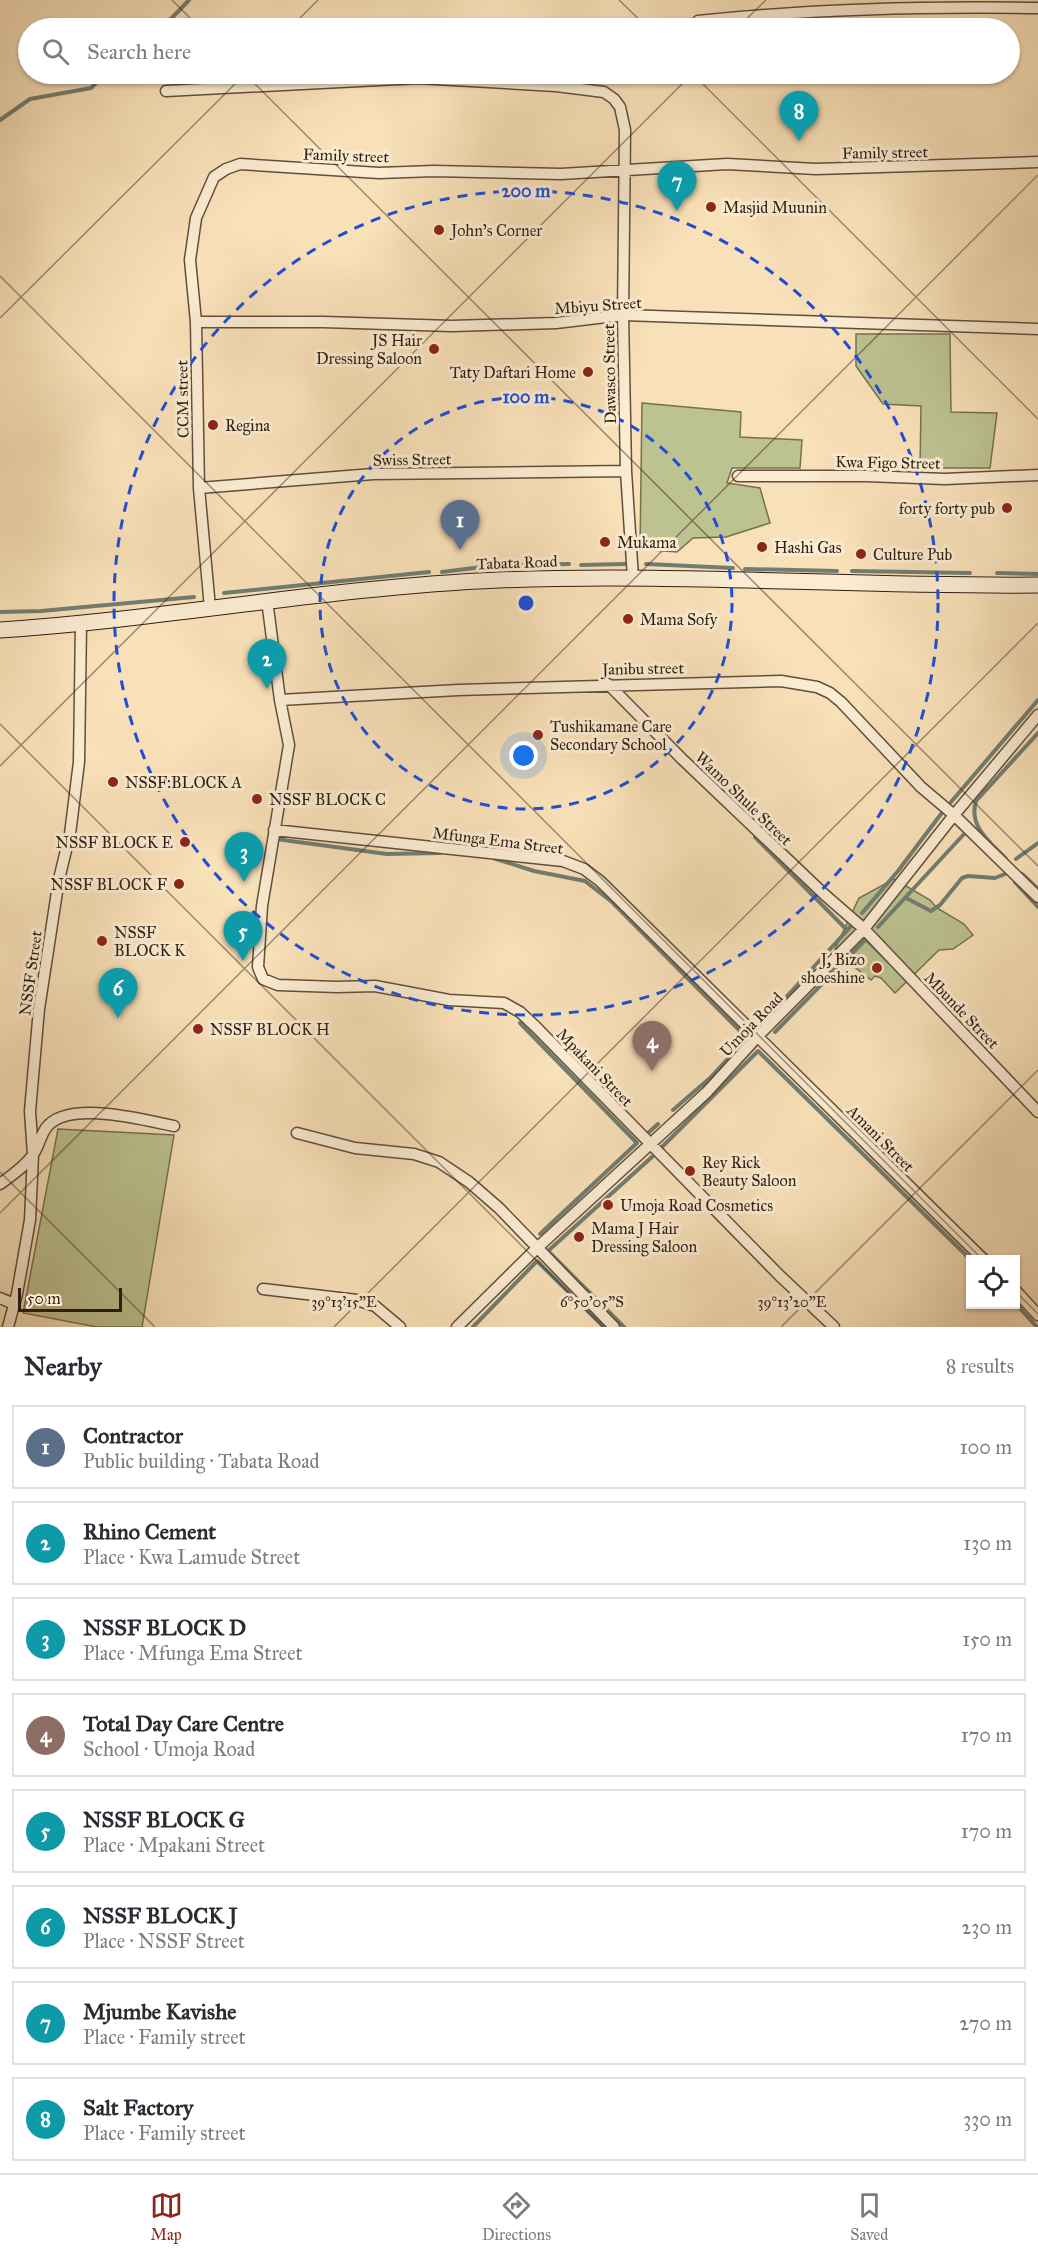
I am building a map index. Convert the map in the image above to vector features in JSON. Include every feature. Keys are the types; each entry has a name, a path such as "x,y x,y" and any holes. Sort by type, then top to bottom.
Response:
{"main road":[{"name":"Tabata Road","path":"0,630 81,623 267,600 419,585 500,580 633,578 1038,585"}],"street":[{"path":"726,18 774,13 952,6 1038,8"},
{"name":"Dawasco Street","path":"166,91 302,84"},
{"name":"Dawasco Street","path":"522,84 604,92 621,107 625,130 623,315 626,471 633,578"},
{"name":"Family street","path":"207,191 214,177 240,164 379,173 434,171 561,174 727,164 816,169 1038,162"},
{"name":"CCM street","path":"207,191 196,218 190,260 196,322 199,488 210,608"},
{"name":"Mbiyu Street","path":"196,322 323,322 452,326 556,323 623,315 1038,329"},
{"name":"Swiss Street","path":"199,488 373,474 626,471"},
{"name":"Kwa Figo Street","path":"738,476 866,476 945,479 1038,475"},
{"path":"267,600 280,700 289,745 274,830"},
{"name":"NSSF Street","path":"8,1327 30,1220 33,1155 30,1111 39,1009 59,879 70,834 79,762 81,623"},
{"name":"Janibu street","path":"280,700 608,684 781,681 817,687 831,693 841,702 921,787 954,815 1038,897"},
{"name":"Wamo Shule Street","path":"608,684 682,759 816,887 864,929"},
{"name":"Umoja Road","path":"457,1327 537,1248 707,1092 758,1036 864,929 954,815 1038,715"},
{"name":"Mpakani Street","path":"274,830 262,906 258,967 263,979 278,984 375,986 449,1000 498,1002 510,1005 536,1027 779,1275 834,1327"},
{"name":"Mfunga Ema Street","path":"274,830 563,861 584,869 600,881 758,1036"},
{"name":"Mbunde Street","path":"864,929 1038,1112"},
{"name":"Amani Street","path":"758,1036 979,1255"},
{"path":"0,1184 33,1155 46,1128 54,1121 72,1113 110,1114 174,1126"},
{"path":"297,1133 355,1148 414,1154 439,1162 469,1182 499,1208 614,1327"},
{"path":"263,1289 357,1300 375,1306 400,1327"},
{"path":"1020,1295 1038,1315"},
{"path":"0,1298 14,1305"}],"green space":[{"path":"856,334 950,334 951,412 997,413 990,468 920,468 921,406 883,404 856,366"},
{"path":"642,403 741,412 740,437 802,440 800,468 732,468 727,483 760,488 770,523 726,537 693,538 677,552 640,549"},
{"path":"894,879 930,900 937,908 964,924 973,935 953,949 939,950 895,993 881,978 875,976 871,980 834,951 859,898"},
{"path":"58,1129 174,1135 142,1327 97,1327 23,1313"}],"waterway":[{"path":"172,18 189,0"},
{"path":"0,120 30,99 91,88 95,84"},
{"path":"442,572 490,566 569,564"},
{"path":"581,565 625,564"},
{"path":"646,564 733,568"},
{"path":"745,569 837,571"},
{"path":"852,571 970,573"},
{"path":"224,593 429,572"},
{"path":"997,573 1038,574"},
{"path":"0,612 41,611 194,597"},
{"path":"951,802 1038,700"},
{"path":"1006,859 987,840 978,826 974,810 976,801 1038,733"},
{"path":"862,913 898,871 941,814"},
{"path":"878,927 965,833 967,834"},
{"path":"755,837 847,930"},
{"path":"276,839 387,854 440,853"},
{"path":"1016,859 1038,843"},
{"path":"493,858 534,871 585,881 612,902 747,1038 710,1078 673,1110"},
{"path":"906,898 931,911 940,905 962,878 968,876 995,878 1005,874"},
{"path":"1022,874 1038,889"},
{"path":"1015,882 1038,907"},
{"path":"760,1026 852,925"},
{"path":"775,1032 866,939 888,961"},
{"path":"520,1023 637,1143 540,1234"},
{"path":"662,1147 758,1051 966,1255"},
{"path":"648,1133 658,1124"},
{"path":"624,1327 548,1251 653,1156"},
{"path":"473,1327 537,1261 604,1327"},
{"path":"1020,1308 1037,1327"}],"place":[{"name":"Salt Factory","path":"799,141"},
{"name":"Masjid Muunin","path":"711,207"},
{"name":"Mjumbe Kavishe","path":"677,211"},
{"name":"John's Corner","path":"439,230"},
{"name":"JS Hair Dressing Saloon","path":"434,349"},
{"name":"Taty Daftari Home","path":"588,372"},
{"name":"Regina","path":"213,425"},
{"name":"forty forty pub","path":"1007,508"},
{"name":"Mukama","path":"605,542"},
{"name":"Hashi Gas","path":"762,547"},
{"name":"Contractor","path":"460,550"},
{"name":"Culture Pub","path":"861,554"},
{"name":"Mama Sofy","path":"628,619"},
{"name":"Rhino Cement","path":"267,689"},
{"name":"Tushikamane Care Secondary School","path":"538,735"},
{"name":"NSSF:BLOCK A","path":"113,782"},
{"name":"NSSF BLOCK C","path":"257,799"},
{"name":"NSSF BLOCK E","path":"185,842"},
{"name":"NSSF BLOCK D","path":"244,882"},
{"name":"NSSF BLOCK F","path":"179,884"},
{"name":"NSSF BLOCK K","path":"102,941"},
{"name":"NSSF BLOCK G","path":"243,961"},
{"name":"J, Bizo shoeshine","path":"877,968"},
{"name":"NSSF BLOCK J","path":"118,1018"},
{"name":"NSSF BLOCK H","path":"198,1029"},
{"name":"Total Day Care Centre","path":"652,1071"},
{"name":"Rey Rick Beauty Saloon","path":"690,1171"},
{"name":"Umoja Road Cosmetics","path":"608,1205"},
{"name":"Mama J Hair Dressing Saloon","path":"579,1237"}]}
